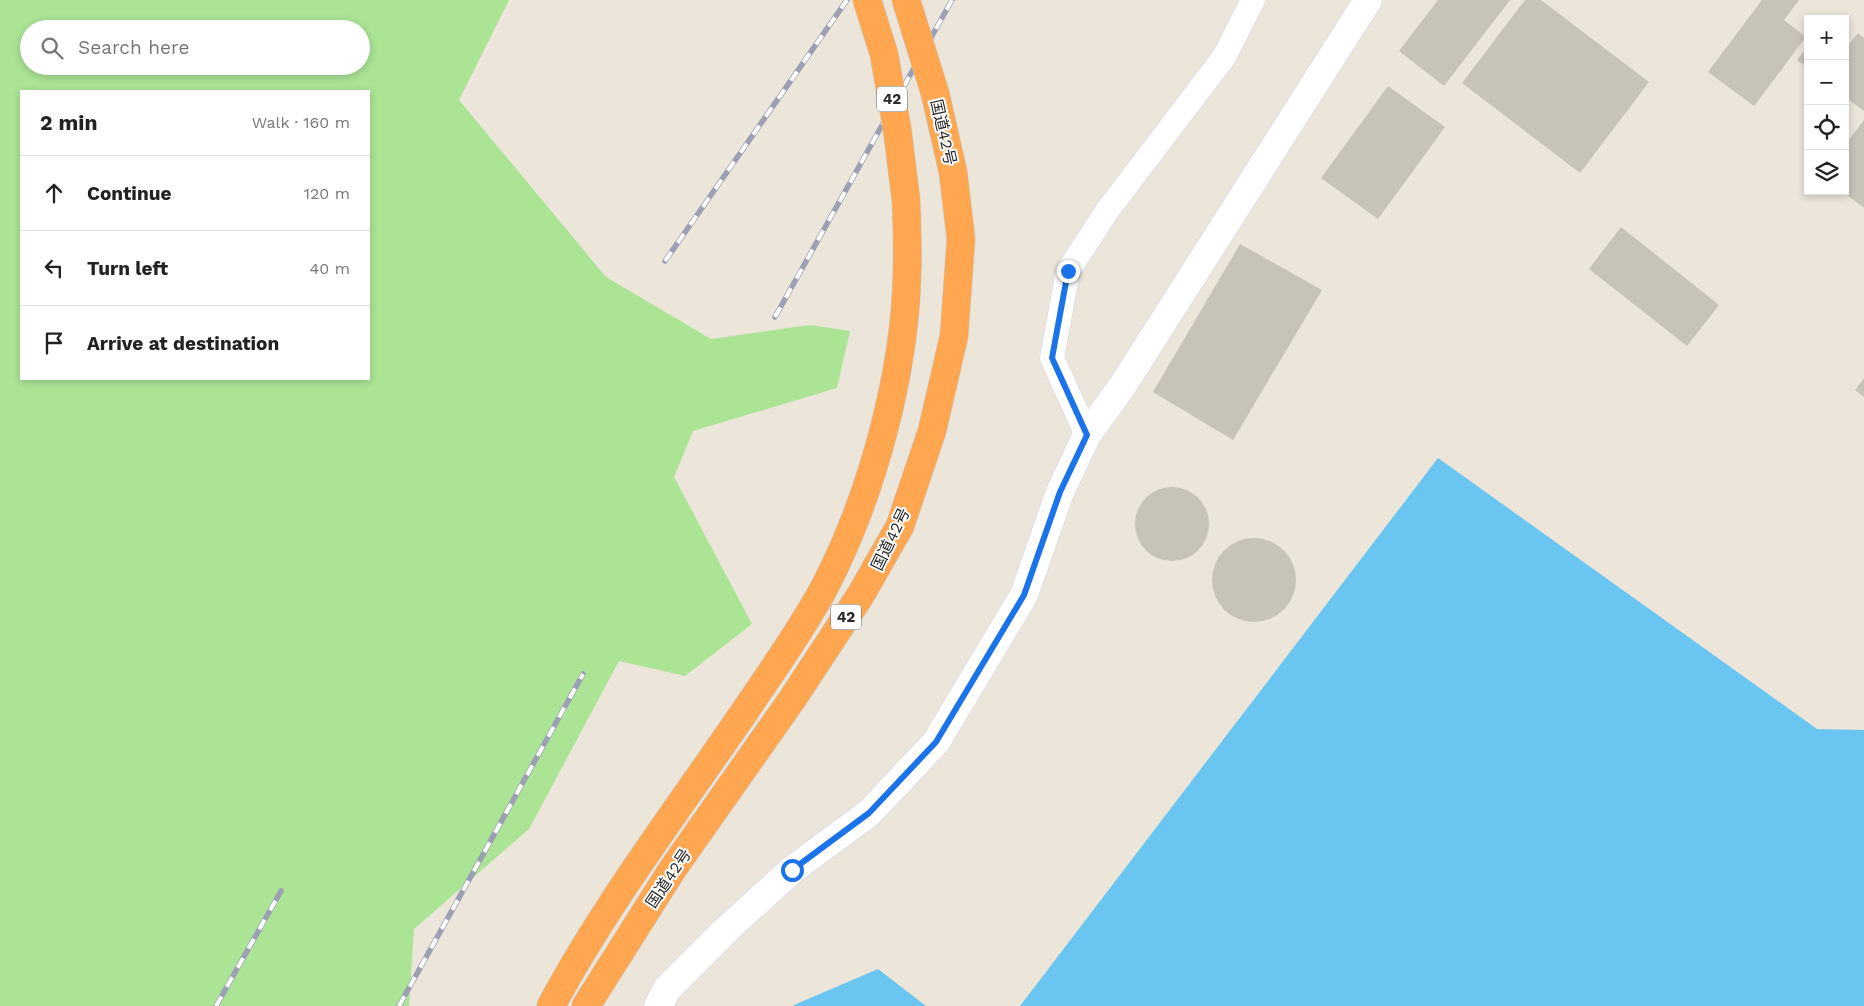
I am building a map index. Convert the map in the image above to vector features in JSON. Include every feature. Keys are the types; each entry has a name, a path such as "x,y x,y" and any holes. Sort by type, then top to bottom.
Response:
{"highway":[{"name":"国道42号","path":"551,1006 563,982 624,885 794,639 824,589 849,532 873,467 892,398 902,330 907,274 906,200 897,128 884,54 867,0"},
{"name":"国道42号","path":"586,1006 672,870 793,698 855,604 900,526 932,431 954,336 961,239 953,172 935,93 906,0"}],"street":[{"path":"1087,435 1052,358 1068,271 1107,211 1224,57 1253,0"},
{"path":"658,1006 667,989 727,930 792,870 869,813 936,742 1024,595 1060,492 1087,435 1123,385 1368,0"}],"green space":[{"path":"0,0 509,0 459,100 606,277 711,339 810,325 850,331 837,388 693,431 674,477 752,624 685,676 619,661 529,829 414,929 409,1006 0,1006"}],"water":[{"path":"1438,458 1817,729 1864,730 1864,1006 1020,1006"},
{"path":"878,969 926,1006 793,1006 794,1005"}],"building":[{"path":"1438,0 1510,0 1444,86 1399,51"},
{"path":"1525,0 1541,0 1649,82 1580,173 1462,83"},
{"path":"1762,0 1799,0 1784,20 1804,35 1804,40 1754,106 1708,72"},
{"path":"1858,33 1864,38 1864,111 1849,100 1849,44"},
{"path":"1804,51 1804,65 1797,60"},
{"path":"1388,86 1445,127 1378,219 1321,178"},
{"path":"1864,120 1864,208 1847,195 1849,195 1849,140"},
{"path":"1621,227 1719,305 1687,346 1589,269"},
{"path":"1240,244 1322,290 1233,440 1153,392"},
{"path":"1864,378 1864,397 1855,390"},
{"path":"1172,487 1186,490 1198,498 1206,510 1209,524 1206,538 1198,550 1186,558 1172,561 1158,558 1146,550 1138,538 1135,524 1138,510 1146,498 1158,490"},
{"path":"1254,538 1270,541 1284,550 1293,564 1296,580 1293,596 1284,610 1270,619 1254,622 1238,619 1224,610 1215,596 1212,580 1215,564 1224,550 1238,541"}],"railway":[{"path":"665,261 847,0"},
{"path":"775,317 952,0"},
{"path":"399,1006 583,674"},
{"path":"216,1006 281,891"}],"route":[{"path":"792,870 869,813 936,742 1024,595 1060,492 1087,435 1052,358 1068,271"}]}
